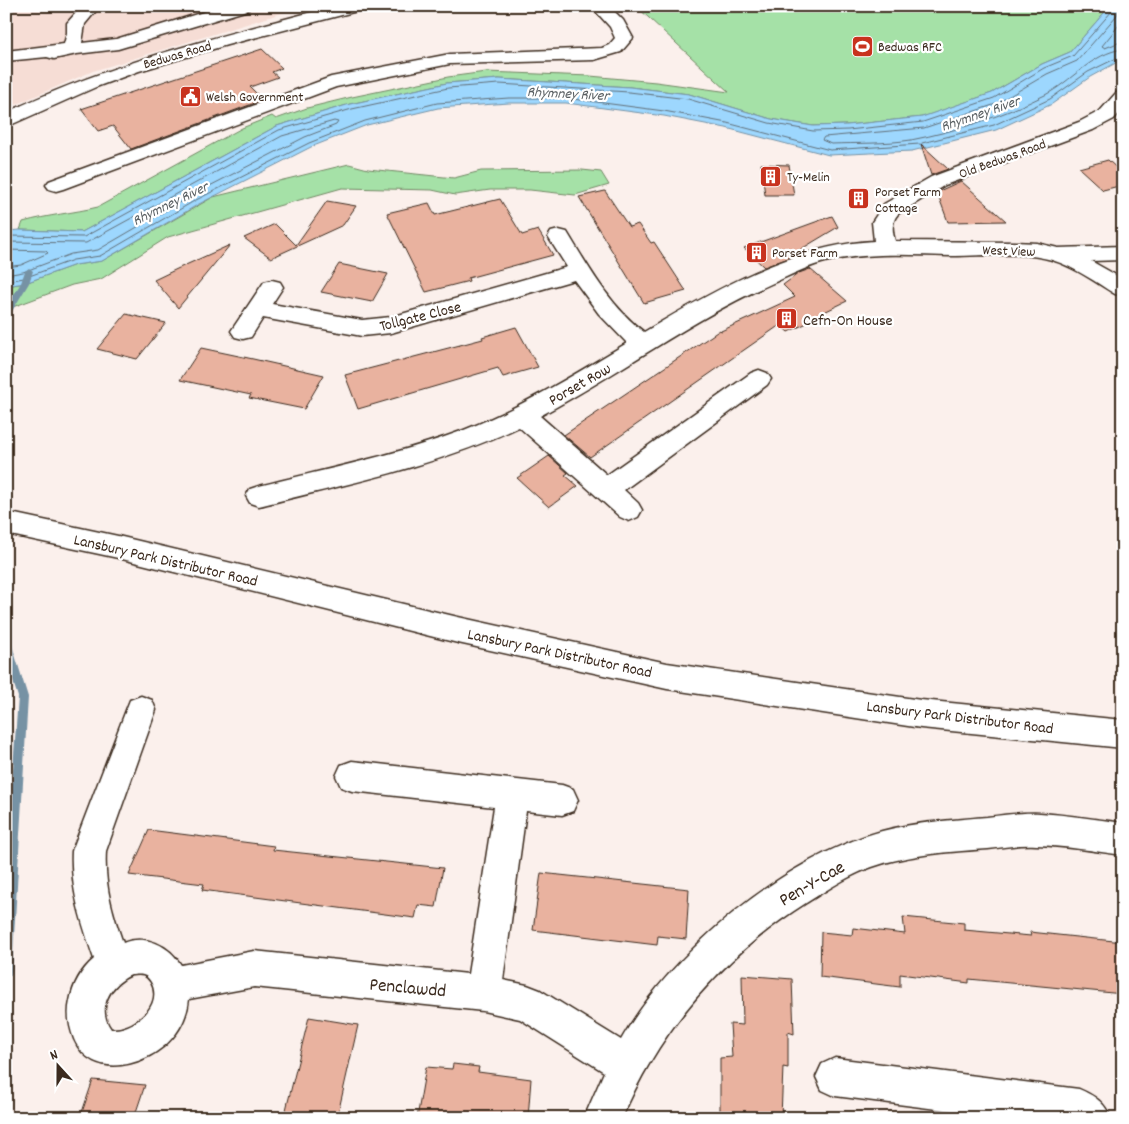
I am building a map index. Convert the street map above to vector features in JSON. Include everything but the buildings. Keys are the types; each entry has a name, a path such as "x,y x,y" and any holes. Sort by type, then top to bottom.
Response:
{"street":[{"path":"71,50 76,33 76,23 92,6"},
{"path":"6,56 118,44 242,6"},
{"name":"Bedwas Road","path":"6,122 56,95 116,72 355,6"},
{"path":"56,185 331,82 450,59 594,55 614,50 620,46 624,38 623,32 613,18 598,6"},
{"path":"6,67 71,50"},
{"name":"Old Bedwas Road","path":"887,248 882,231 882,219 891,209 938,182 1086,126 1115,118 1123,97"},
{"path":"559,237 616,322 644,344"},
{"name":"West View","path":"887,248 1023,249 1058,254 1123,289"},
{"name":"Porset Row","path":"259,496 413,456 461,441 522,415 699,310 809,259 839,251 887,248"},
{"path":"1058,254 1123,252"},
{"name":"Tollgate Close","path":"258,309 362,328 391,325 580,271"},
{"path":"243,331 272,287"},
{"path":"606,489 758,380"},
{"path":"522,415 629,510"},
{"name":"Lansbury Park Distributor Road","path":"6,523 128,549 458,630 667,676 921,714 1123,734"},
{"path":"113,964 89,891 87,866 89,851 141,710"},
{"path":"352,776 562,800"},
{"path":"483,993 512,794"},
{"name":"Pen-Y-Cae","path":"603,1118 627,1065 650,1027 678,989 710,955 746,923 793,891 840,864 892,845 944,836 1038,828 1123,839"},
{"path":"147,956 159,962 168,971 172,984 172,1000 166,1016 143,1041 128,1047 114,1048 101,1044 92,1036 86,1024 85,1010 88,995 96,981 113,964 133,957 147,956"},
{"name":"Penclawdd","path":"172,984 254,969 483,993 527,1003 627,1065"},
{"path":"835,1077 1079,1108 1092,1118"}],"shaded area":[{"path":"6,6 305,6 93,71 17,104 6,111"}],"green space":[{"name":"Bedwas RFC","path":"636,6 1110,6 1070,52 1042,64 992,93 923,117 847,125 813,126 771,119 689,94 630,87 499,79 447,83 350,104 277,126 82,232 20,230 23,222 98,207 242,128 272,116 276,119 307,108 352,97 448,77 486,72 590,76 656,82 729,92"},
{"path":"349,164 368,169 454,178 481,171 582,170 601,172 609,185 575,195 530,190 490,190 455,195 432,190 342,188 168,237 101,279 72,285 10,308 6,314 6,286 25,283 75,265 102,261 213,197"}],"water":[{"name":"Rhymney River","path":"1110,6 1123,6 1123,59 1090,77 1052,104 996,130 912,151 829,155 726,128 664,116 566,103 509,103 438,108 367,125 311,147 199,204 102,261 75,265 25,283 6,286 6,231 82,232 277,126 350,104 447,83 499,79 630,87 689,94 771,119 813,126 847,125 922,117 992,93 1042,64 1070,52"}],"waterway":[{"path":"6,314 25,283 29,271"},
{"path":"6,642 23,697 6,971"}],"place":[{"name":"Bedwas RFC","path":"862,46"},
{"name":"Welsh Government","path":"190,96"},
{"name":"Ty-Melin","path":"771,176"},
{"name":"Porset Farm Cottage","path":"859,199"},
{"name":"Porset Farm","path":"756,252"},
{"name":"Cefn-On House","path":"787,319"}]}
